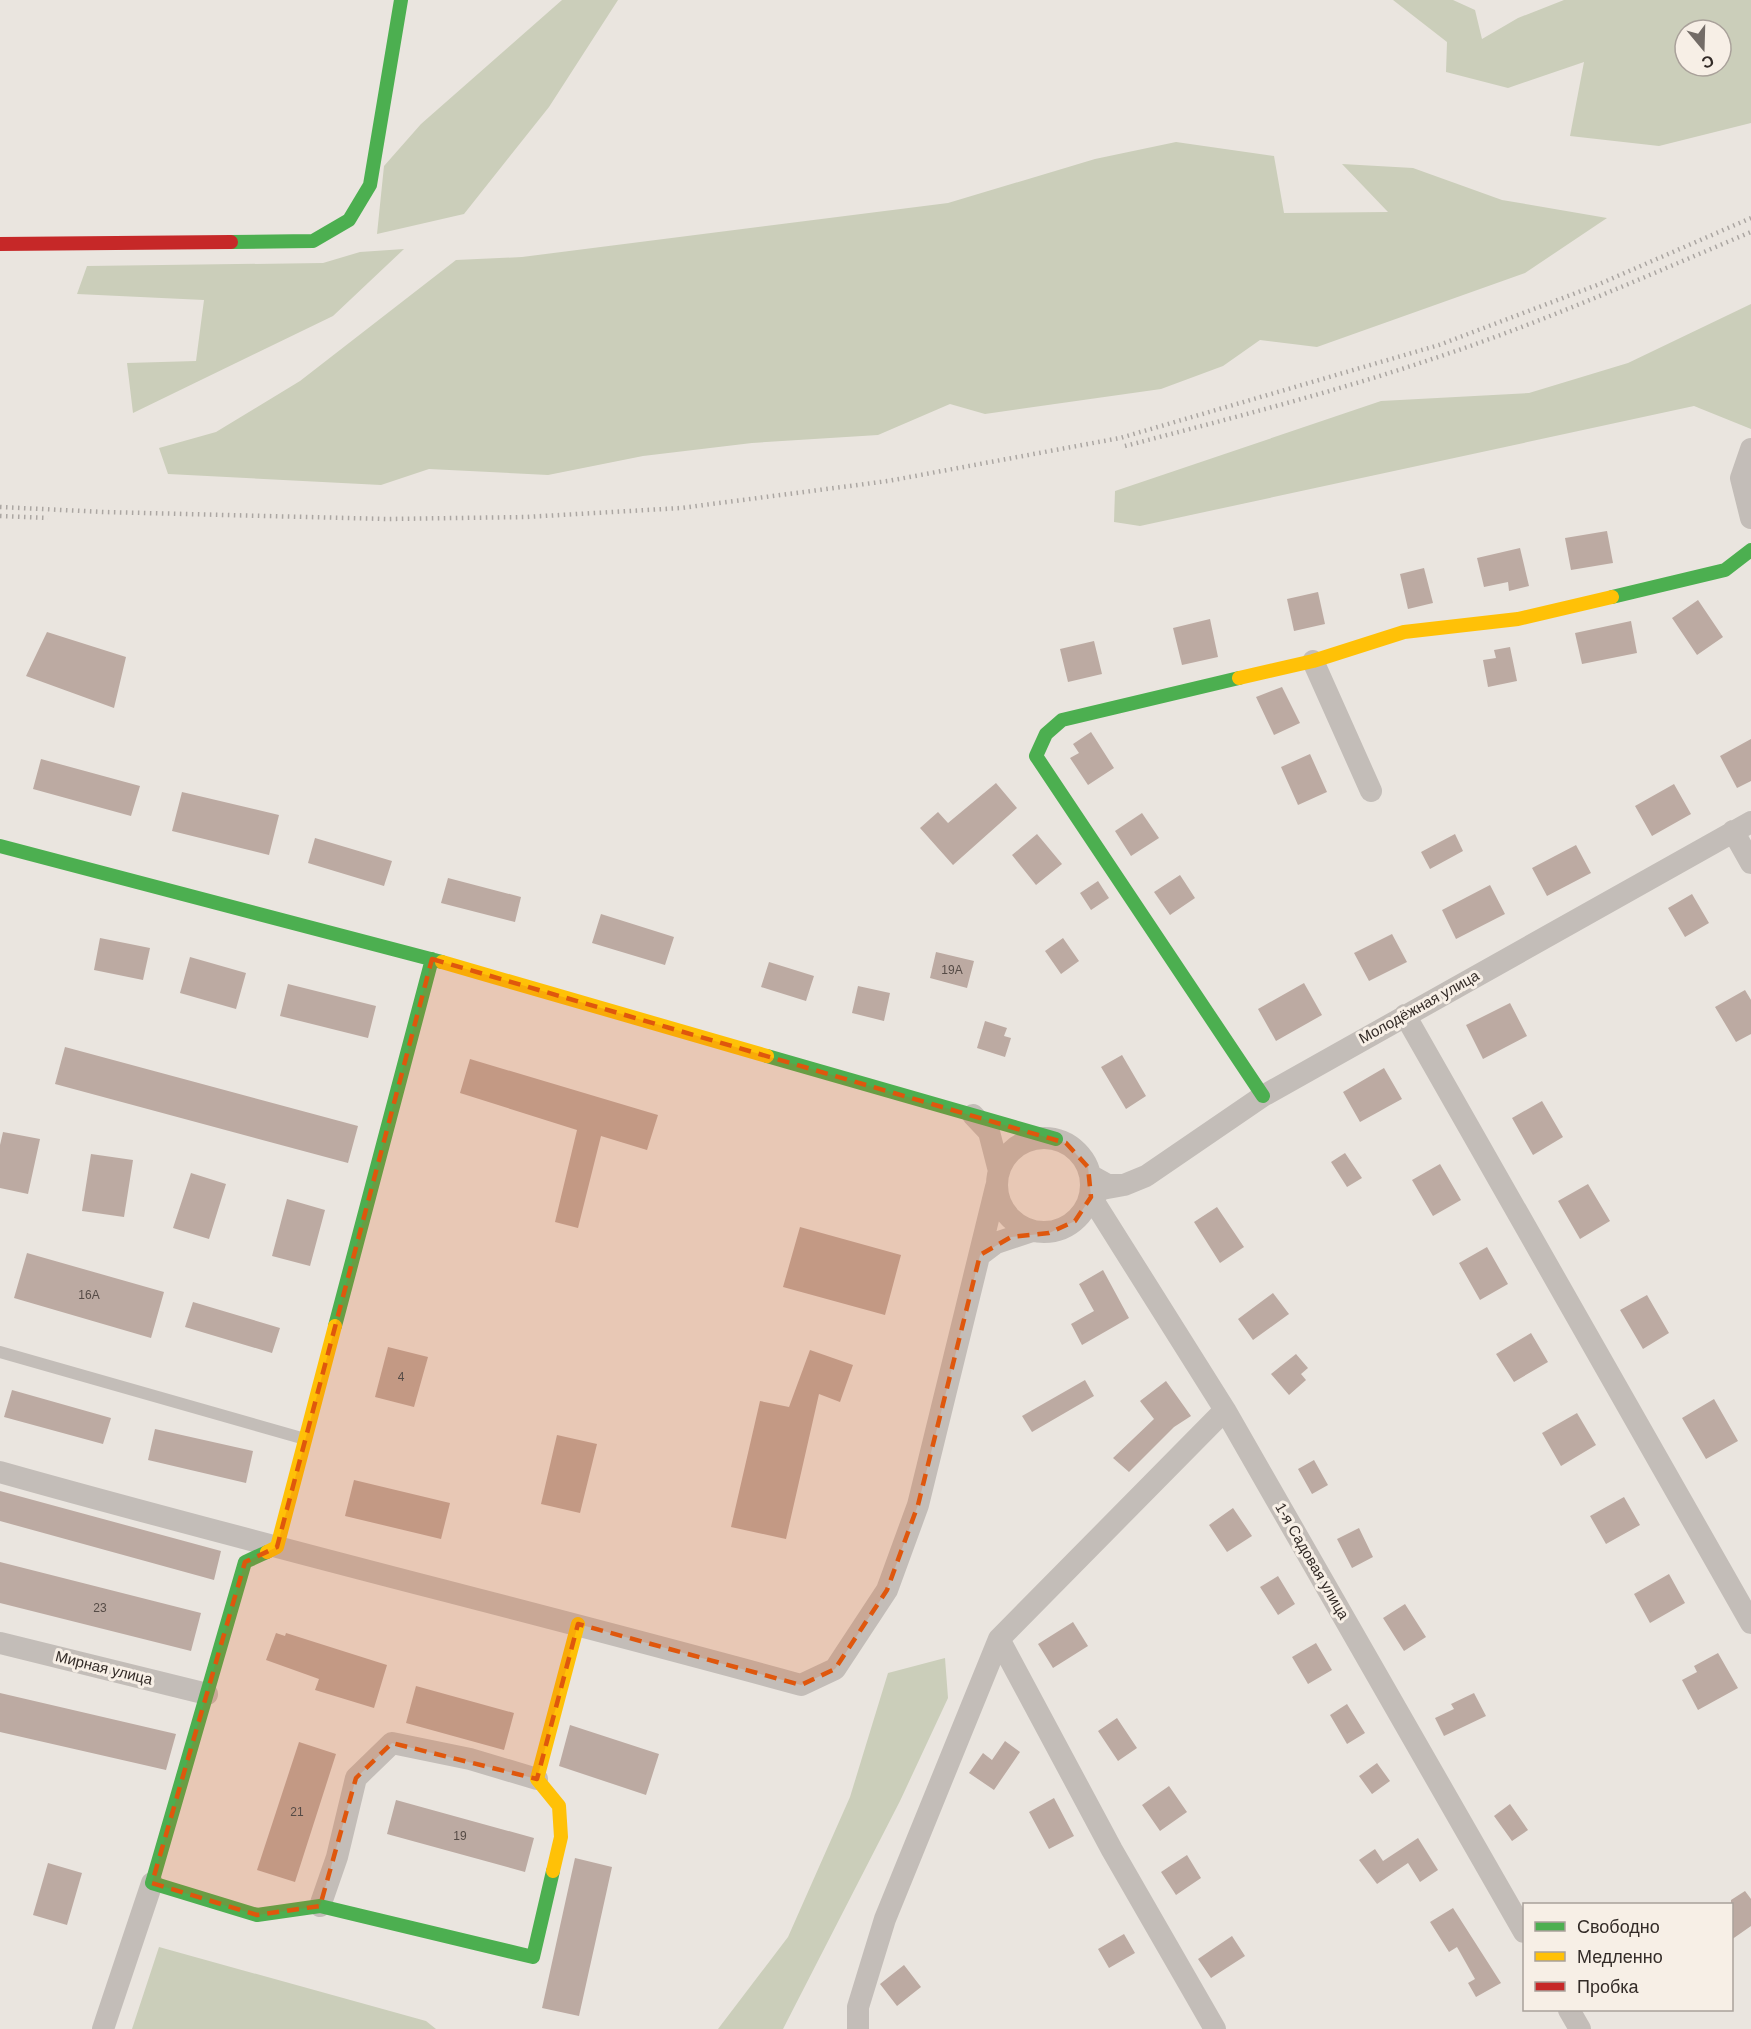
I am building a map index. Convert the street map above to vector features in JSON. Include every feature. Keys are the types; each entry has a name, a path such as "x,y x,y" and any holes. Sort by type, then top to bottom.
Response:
{"street":[{"path":"0,244 313,241 349,220 370,185 401,0"},
{"path":"1751,449 1741,478 1751,518"},
{"path":"1263,1096 1036,756 1046,734 1062,720 1313,661 1404,632 1518,619 1725,570 1751,550"},
{"path":"1313,661 1371,791"},
{"path":"1742,826 1751,863"},
{"name":"Молодёжная улица","path":"1090,1186 1124,1185 1146,1176 1263,1096 1742,826"},
{"path":"0,846 432,959 973,1115 1056,1139 1080,1153 1090,1186 1082,1214 1061,1230 1049,1233 1032,1231 1017,1224 1005,1212 989,1132 973,1115"},
{"path":"104,2029 152,1883 245,1562 277,1547 432,959"},
{"path":"1405,1015 1751,1623"},
{"path":"0,1472 277,1547 579,1624 801,1685 835,1669 887,1590 918,1505 998,1179 1012,1147 1039,1138 1056,1139"},
{"name":"1-я Садовая улица","path":"1090,1186 1225,1410 1523,1930"},
{"path":"980,1255 996,1243 1032,1231"},
{"path":"858,2029 858,2007 885,1919 999,1639 1225,1410"},
{"path":"537,1779 579,1624"},
{"path":"999,1639 1112,1850 1215,2029"},
{"name":"Мирная улица","path":"0,1643 207,1694"},
{"path":"152,1883 257,1915 320,1906 533,1958 561,1837 559,1806 537,1779 470,1759 392,1743 356,1778 337,1857 320,1906"},
{"path":"1570,2011 1580,2029"}],"lane":[{"path":"0,1352 306,1439"}],"highlighted area":[{"path":"432,959 1066,1143 1088,1167 1091,1197 1075,1221 1049,1233 1011,1237 980,1255 918,1505 887,1590 835,1669 801,1685 578,1624 537,1779 392,1743 356,1778 320,1906 257,1915 152,1883 245,1562 277,1547"}],"green space":[{"path":"562,0 618,0 549,107 464,214 377,234 384,166 421,124"},
{"path":"1393,0 1453,0 1475,10 1482,39 1518,18 1564,0 1751,0 1751,123 1659,146 1570,136 1584,62 1508,88 1446,72 1447,42"},
{"path":"1176,142 1274,156 1284,213 1388,212 1342,164 1413,168 1502,200 1607,218 1525,273 1317,347 1260,340 1223,366 1161,389 985,414 950,404 878,435 752,443 643,456 548,475 429,469 381,485 168,474 159,448 216,432 300,381 456,260 522,257 948,203 1095,159"},
{"path":"404,249 333,316 133,413 127,363 196,361 204,300 77,294 87,266 323,263 360,252"},
{"path":"1751,304 1751,429 1694,406 1140,526 1114,522 1115,491 1381,401 1529,393 1628,363"},
{"path":"945,1658 948,1698 900,1801 783,2029 718,2029 788,1937 850,1797 888,1673"},
{"path":"159,1947 426,2021 436,2029 132,2029"}],"building":[{"path":"1607,531 1613,563 1571,570 1565,538"},
{"path":"1520,548 1529,586 1509,591 1508,582 1484,587 1477,558"},
{"path":"1424,568 1433,603 1408,609 1400,574"},
{"path":"1318,592 1325,624 1294,631 1287,599"},
{"path":"1698,600 1723,637 1697,655 1672,618"},
{"path":"1210,619 1218,657 1182,665 1173,628"},
{"path":"1631,621 1637,653 1582,664 1575,633"},
{"path":"47,632 126,657 114,708 26,676"},
{"path":"1094,641 1102,674 1068,682 1060,649"},
{"path":"1510,647 1517,681 1488,687 1483,660 1496,658 1494,650"},
{"path":"1282,687 1300,723 1274,735 1256,697"},
{"path":"1091,732 1114,768 1088,785 1070,758 1079,753 1073,744"},
{"path":"1751,739 1751,781 1737,788 1720,756"},
{"path":"1310,754 1327,792 1298,805 1281,767"},
{"path":"41,759 140,786 131,816 33,789"},
{"path":"996,783 1017,808 953,865 920,828 938,812 948,823"},
{"path":"1674,784 1691,814 1652,836 1635,806"},
{"path":"182,792 279,815 269,855 172,831"},
{"path":"1142,813 1159,838 1131,856 1115,831"},
{"path":"1037,834 1062,864 1036,885 1012,855"},
{"path":"1455,834 1463,851 1430,869 1421,852"},
{"path":"315,838 392,861 384,886 308,863"},
{"path":"1576,845 1591,873 1547,896 1532,868"},
{"path":"1180,875 1195,898 1170,915 1154,892"},
{"path":"448,878 521,897 515,922 441,903"},
{"path":"1098,881 1109,898 1091,910 1080,893"},
{"path":"1490,885 1505,914 1456,939 1442,910"},
{"path":"1692,894 1709,923 1685,937 1668,908"},
{"path":"601,914 674,937 665,965 592,943"},
{"path":"1392,934 1407,962 1369,981 1354,953"},
{"path":"100,938 150,948 143,980 94,970"},
{"path":"1063,938 1079,961 1061,974 1045,951"},
{"path":"936,952 974,961 967,988 930,978"},
{"path":"190,957 246,973 236,1009 180,993"},
{"path":"769,962 814,976 806,1001 761,987"},
{"path":"1304,983 1322,1015 1276,1041 1258,1009"},
{"path":"288,984 376,1006 368,1038 280,1016"},
{"path":"858,986 890,993 884,1021 852,1013"},
{"path":"1745,990 1751,1000 1751,1034 1736,1042 1715,1007"},
{"path":"1510,1003 1527,1036 1483,1059 1466,1025"},
{"path":"985,1021 1007,1028 1004,1036 1011,1038 1005,1057 977,1048"},
{"path":"65,1047 358,1126 348,1163 55,1084"},
{"path":"1122,1055 1146,1096 1126,1109 1101,1067"},
{"path":"470,1059 658,1115 647,1150 601,1136 578,1228 555,1222 577,1130 460,1093"},
{"path":"1384,1068 1402,1099 1360,1122 1343,1092"},
{"path":"1542,1101 1563,1137 1533,1155 1512,1118"},
{"path":"3,1132 40,1139 28,1194 0,1188 0,1145"},
{"path":"1345,1153 1362,1178 1347,1187 1331,1162"},
{"path":"91,1154 133,1160 124,1217 82,1211"},
{"path":"1440,1164 1461,1200 1433,1216 1412,1180"},
{"path":"191,1173 226,1184 209,1239 173,1228"},
{"path":"1588,1184 1610,1221 1580,1239 1558,1201"},
{"path":"287,1199 325,1210 310,1266 272,1256"},
{"path":"1217,1207 1244,1247 1220,1263 1194,1222"},
{"path":"800,1227 901,1255 885,1315 783,1287"},
{"path":"1487,1247 1508,1284 1480,1300 1459,1263"},
{"path":"27,1253 164,1292 151,1338 14,1298"},
{"path":"1103,1270 1129,1318 1082,1345 1071,1324 1094,1311 1079,1284"},
{"path":"1273,1293 1289,1314 1253,1340 1238,1319"},
{"path":"1647,1295 1669,1333 1643,1349 1620,1310"},
{"path":"193,1302 280,1328 272,1353 185,1327"},
{"path":"1531,1333 1548,1362 1514,1382 1496,1354"},
{"path":"388,1347 428,1357 414,1407 375,1397"},
{"path":"810,1350 853,1365 840,1402 819,1394 786,1539 731,1527 760,1401 789,1407"},
{"path":"1296,1354 1308,1368 1301,1374 1306,1380 1289,1395 1271,1374"},
{"path":"1085,1380 1094,1396 1032,1432 1022,1416"},
{"path":"1166,1381 1191,1416 1174,1427 1129,1472 1113,1458 1154,1419 1140,1401"},
{"path":"12,1390 111,1418 103,1444 4,1417"},
{"path":"1714,1399 1738,1441 1706,1459 1682,1418"},
{"path":"1577,1413 1596,1445 1561,1466 1542,1433"},
{"path":"155,1429 253,1451 246,1483 148,1460"},
{"path":"557,1435 597,1444 580,1513 541,1504"},
{"path":"1314,1460 1328,1485 1312,1494 1298,1469"},
{"path":"354,1480 450,1503 441,1539 345,1516"},
{"path":"0,1491 221,1551 214,1580 0,1521"},
{"path":"1624,1497 1640,1525 1606,1544 1590,1516"},
{"path":"1233,1508 1252,1536 1227,1552 1209,1525"},
{"path":"1359,1528 1373,1557 1352,1568 1337,1539"},
{"path":"0,1562 201,1613 191,1651 0,1603"},
{"path":"1669,1574 1685,1603 1650,1623 1634,1594"},
{"path":"1278,1576 1295,1604 1278,1615 1260,1587"},
{"path":"1405,1604 1426,1637 1404,1651 1383,1618"},
{"path":"1073,1622 1088,1646 1053,1668 1038,1644"},
{"path":"276,1633 285,1636 286,1633 387,1665 374,1708 315,1690 319,1679 266,1660"},
{"path":"1316,1643 1332,1670 1308,1684 1292,1657"},
{"path":"1718,1653 1738,1688 1698,1710 1682,1680 1697,1672 1694,1666"},
{"path":"416,1686 514,1713 504,1750 406,1723"},
{"path":"0,1693 176,1734 166,1770 0,1732"},
{"path":"1474,1693 1486,1716 1444,1736 1435,1718 1454,1709 1451,1704"},
{"path":"1347,1704 1365,1733 1347,1744 1330,1715"},
{"path":"1117,1718 1137,1748 1118,1761 1098,1731"},
{"path":"570,1725 659,1754 646,1795 559,1766"},
{"path":"1005,1741 1020,1752 994,1790 969,1773 983,1753 992,1760"},
{"path":"299,1742 336,1754 295,1882 257,1870"},
{"path":"1377,1763 1390,1781 1372,1794 1359,1776"},
{"path":"1169,1786 1187,1812 1160,1831 1142,1805"},
{"path":"1054,1798 1074,1836 1049,1849 1029,1812"},
{"path":"396,1800 534,1838 525,1872 387,1834"},
{"path":"1510,1804 1528,1830 1512,1841 1494,1816"},
{"path":"1418,1838 1438,1870 1420,1882 1408,1863 1377,1884 1359,1860 1375,1849 1383,1861"},
{"path":"1187,1855 1201,1878 1176,1895 1161,1872"},
{"path":"575,1858 612,1867 579,2016 542,2008"},
{"path":"48,1863 82,1873 67,1925 33,1915"},
{"path":"1745,1891 1751,1899 1751,1926 1733,1939 1733,1903 1731,1900"},
{"path":"1453,1908 1501,1983 1476,1997 1468,1983 1475,1979 1457,1947 1449,1952 1430,1922"},
{"path":"1124,1934 1135,1953 1109,1968 1098,1949"},
{"path":"1232,1936 1245,1956 1211,1978 1198,1959"},
{"path":"904,1965 921,1987 897,2006 880,1984"}],"railway":[{"path":"0,507 388,519 526,517 681,508 888,481 1120,438 1439,345 1597,285 1751,218"},
{"path":"1125,446 1325,392 1444,355 1560,312 1751,232"},
{"path":"0,516 48,518"}],"traffic: fast":[{"path":"231,242 313,241 349,220 370,185 401,0"},
{"path":"1612,597 1725,570 1751,550"},
{"path":"1239,678 1062,720 1046,734 1036,756 1263,1096"},
{"path":"0,846 442,962"},
{"path":"335,1326 432,959"},
{"path":"767,1056 1056,1139"},
{"path":"267,1552 245,1562 152,1883 257,1915 320,1906 533,1957 553,1871"}],"traffic: slow":[{"path":"1239,678 1313,661 1404,632 1518,619 1612,597"},
{"path":"442,962 767,1056"},
{"path":"267,1552 277,1547 335,1326"},
{"path":"553,1871 561,1837 559,1806 537,1779 578,1624"}],"traffic: jam":[{"path":"0,244 231,242"}]}
